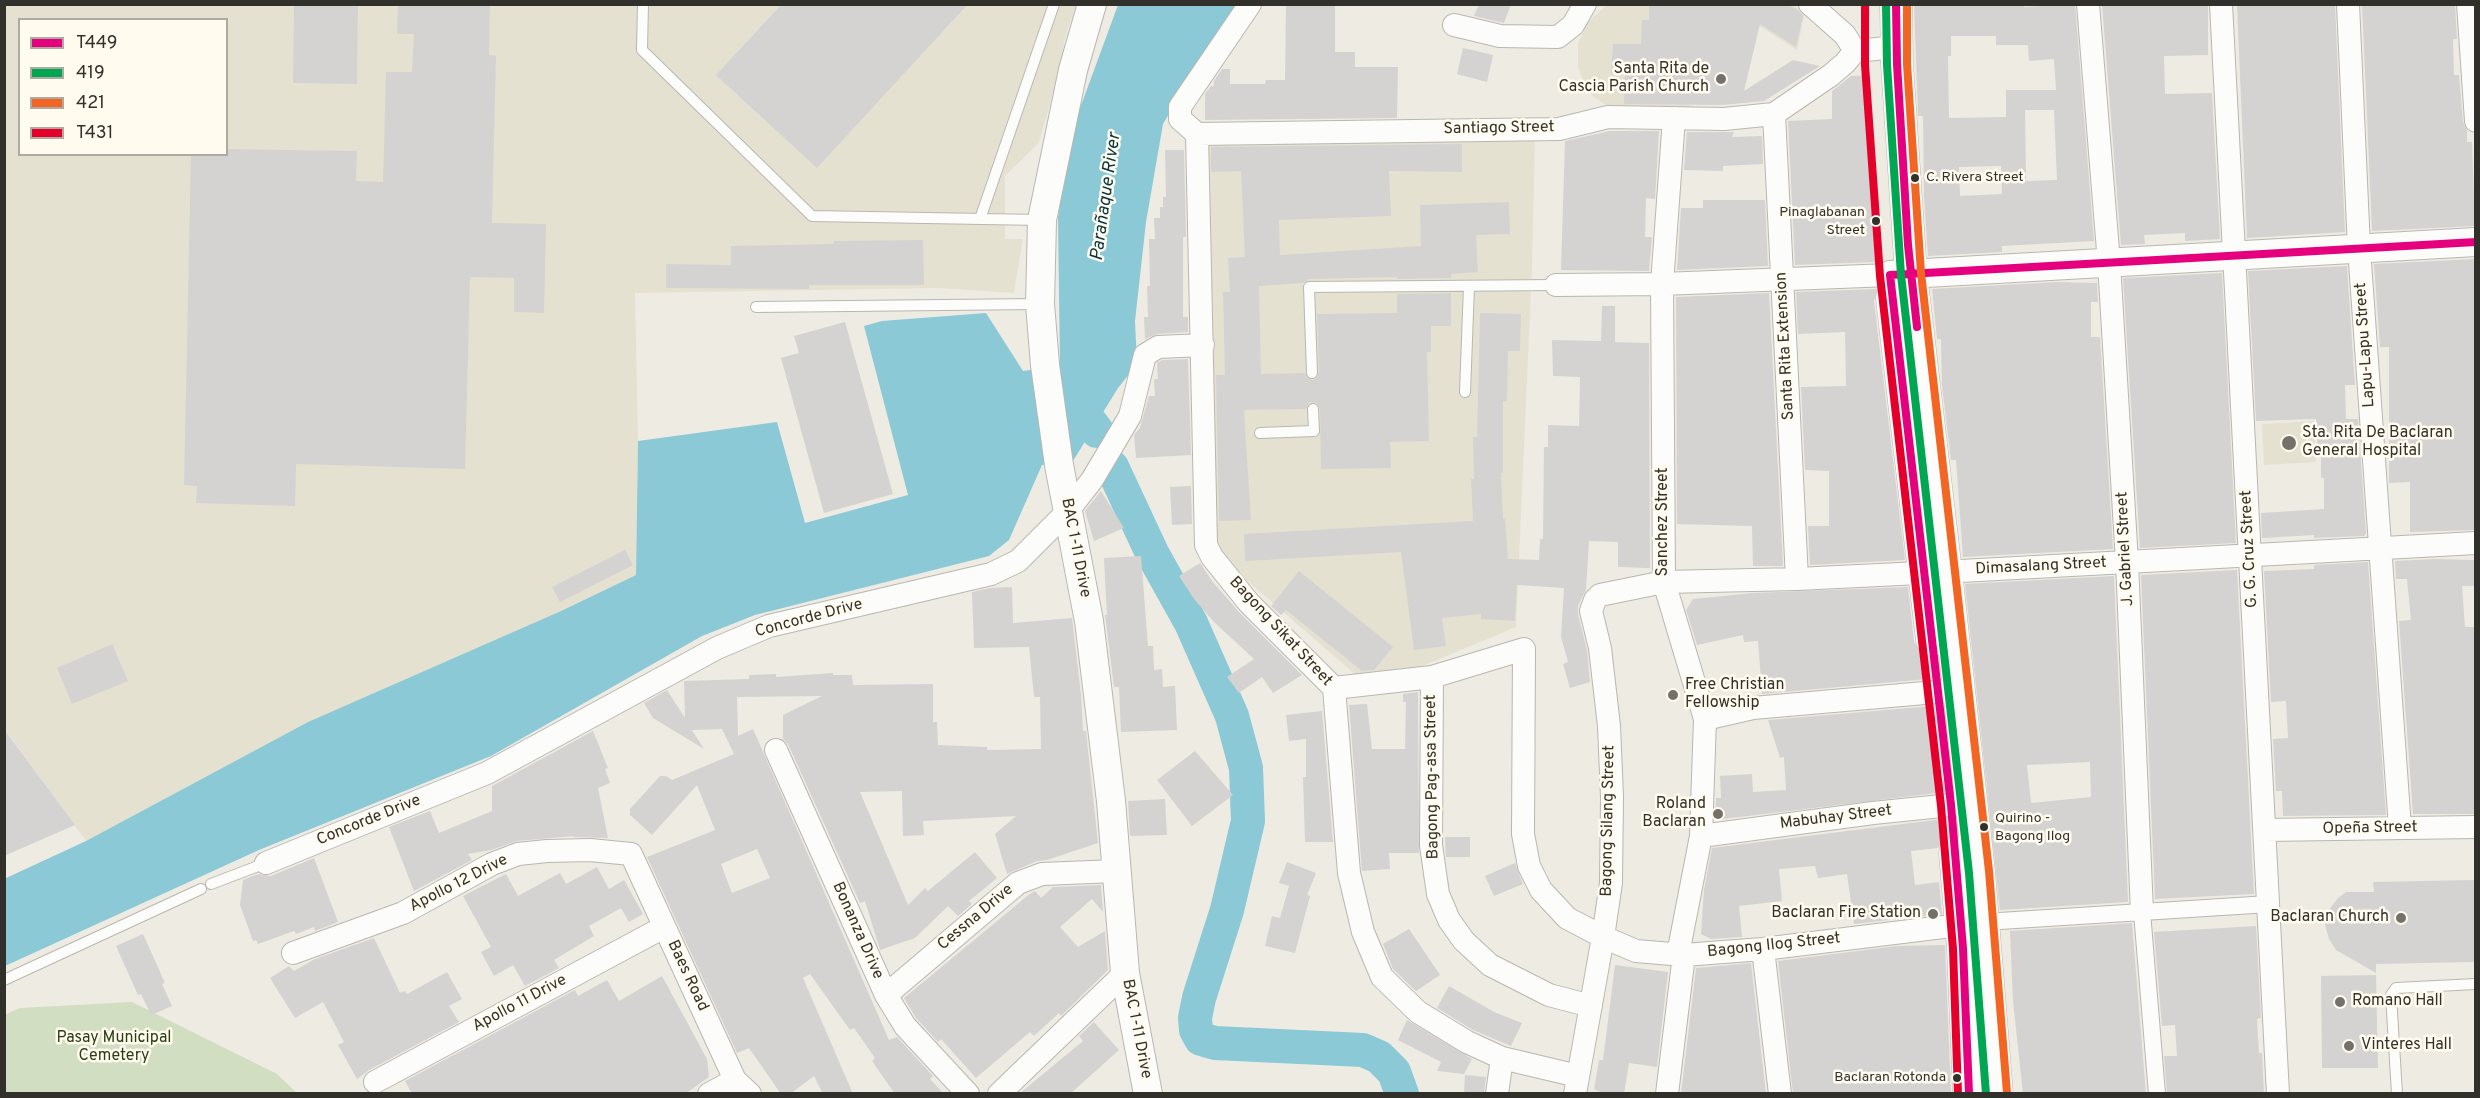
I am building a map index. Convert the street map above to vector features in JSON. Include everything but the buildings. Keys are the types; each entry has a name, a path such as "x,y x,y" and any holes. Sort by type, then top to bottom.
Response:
{"main road":[{"path":"1876,4 1876,49 1961,804 1972,923 1997,1094"},
{"path":"1876,49 1896,4"},
{"path":"1969,1094 1972,923"}],"street":[{"name":"BAC 1-11 Drive","path":"1092,4 1073,70 1042,220 1040,304 1045,365 1059,465 1089,621 1111,801 1125,973 1148,1094"},
{"name":"Bagong Sikat Street","path":"1250,4 1180,107 1180,119 1192,131 1203,345 1206,545 1212,557 1249,603 1334,687 1349,873 1363,932 1382,977 1418,1012 1467,1042 1502,1058 1577,1085"},
{"path":"1454,25 1500,36 1558,37 1574,25 1584,4"},
{"path":"1810,4 1845,35 1876,49"},
{"name":"J. Gabriel Street","path":"2088,4 2109,263 2127,562 2142,912 2157,1094"},
{"name":"G. G. Cruz Street","path":"2221,4 2278,1094"},
{"name":"Lapu-Lapu Street","path":"2348,4 2359,248 2400,828"},
{"path":"2468,4 2475,121"},
{"name":"Santiago Street","path":"1192,131 1559,129 1608,117 1724,118 1774,114 1845,63 1876,49"},
{"name":"Santa Rita Extension","path":"1774,114 1797,579"},
{"name":"Sanchez Street","path":"1667,1094 1681,955 1701,836 1705,719 1664,582 1662,284 1674,118"},
{"path":"1556,285 1662,284 1900,274 2475,242"},
{"name":"Concorde Drive","path":"266,863 487,773 717,648 769,626 991,574 1018,561 1067,512 1092,480 1130,416 1145,355 1158,347 1203,345"},
{"name":"Dimasalang Street","path":"1593,620 1592,607 1600,595 1664,582 1797,579 2475,543"},
{"name":"Bagong Silang Street","path":"1577,1085 1611,883 1610,726 1600,648 1593,620"},
{"name":"Bagong Ilog Street","path":"1432,677 1524,649 1523,834 1529,866 1541,890 1567,918 1636,951 1681,955 1763,949 1972,923 2269,904"},
{"path":"1334,687 1432,677"},
{"name":"Bagong Pag-asa Street","path":"1432,677 1431,845 1438,894 1449,920 1464,941 1490,965 1549,995 1591,1006"},
{"path":"1705,719 1753,708 1948,690"},
{"name":"Bonanza Drive","path":"776,750 886,996 904,1026 968,1094"},
{"name":"Mabuhay Street","path":"1701,836 1873,813 1961,804"},
{"name":"Opeña Street","path":"2265,830 2475,827"},
{"name":"Apollo 12 Drive","path":"293,953 403,913 492,864 518,854 591,850 631,854"},
{"name":"Baes Road","path":"631,854 742,1087"},
{"name":"Cessna Drive","path":"886,996 1018,883 1042,874 1116,871"},
{"name":"Apollo 11 Drive","path":"375,1082 664,927"},
{"path":"1763,949 1780,1094"},
{"path":"999,1094 1125,973"},
{"path":"1497,1094 1502,1058"},
{"path":"709,1094 742,1087"}],"lane":[{"path":"643,4 642,50 812,216 1042,220"},
{"path":"980,219 1054,4"},
{"path":"1312,373 1310,288 1556,285"},
{"path":"1465,392 1469,286"},
{"path":"756,307 1040,304"},
{"path":"1260,433 1314,431 1313,409"},
{"path":"4,980 206,887 266,863"},
{"path":"2397,1094 2391,995 2396,988 2475,984"}],"shaded area":[{"path":"1608,4 1790,4 1805,12 1797,50 1761,27 1682,27 1691,115 1613,110 1594,97 1586,88 1578,67 1578,43 1588,22"},
{"path":"4,5 1076,5 1064,41 1062,61 1039,143 1005,176 1005,239 1023,239 1014,293 938,288 635,293 638,441 636,575 561,611 308,722 86,841 5,729"},
{"path":"1535,139 1532,267 1516,627 1403,674 1365,683 1213,551 1206,141"},
{"name":"Sta. Rita De Baclaran General Hospital","path":"2314,421 2316,462 2264,465 2262,424"}],"green space":[{"name":"Pasay Municipal Cemetery","path":"132,1002 277,1074 297,1093 5,1093 4,1015 20,1008"}],"water":[{"name":"Parañaque River","path":"1118,5 1244,5 1192,75 1163,124 1146,222 1135,321 1137,364 1118,388 1073,461 1042,465 1009,540 989,556 755,615 702,636 491,756 259,850 5,966 4,879 86,841 308,722 561,611 636,575 638,441 777,422 805,523 908,495 864,326 882,321 986,313 1023,371 1060,366 1058,218 1069,138"}],"waterway":[{"path":"1075,402 1097,431"},
{"path":"1112,467 1152,553 1191,623 1232,716 1246,768 1248,821 1227,910 1199,998 1195,1018 1196,1030 1201,1039 1215,1043 1363,1050 1379,1057 1394,1072 1402,1094"}],"transit line":[{"name":"T431","path":"1865,4 1865,65 1880,276 1941,806 1953,949 1958,1094"},
{"name":"419","path":"1886,4 1887,65 1901,275 1969,873 1986,1094"},
{"name":"T449","path":"1896,4 1897,64 1908,245 1917,327"},
{"name":"421","path":"1907,4 1907,64 1921,273 1989,871 2007,1093"},
{"name":"T449","path":"1969,1094 1963,948 1951,805 1890,275 2476,242"}],"place":[{"name":"Santa Rita de Cascia Parish Church","path":"1721,79"},
{"name":"C. Rivera Street","path":"1915,178"},
{"name":"Pinaglabanan Street","path":"1876,221"},
{"name":"Sta. Rita De Baclaran General Hospital","path":"2289,443"},
{"name":"Free Christian Fellowship","path":"1673,695"},
{"name":"Roland Baclaran","path":"1718,814"},
{"name":"Quirino - Bagong Ilog","path":"1984,827"},
{"name":"Baclaran Fire Station","path":"1933,914"},
{"name":"Baclaran Church","path":"2401,918"},
{"name":"Romano Hall","path":"2340,1002"},
{"name":"Vinteres Hall","path":"2349,1046"},
{"name":"Baclaran Rotonda","path":"1957,1078"}]}
